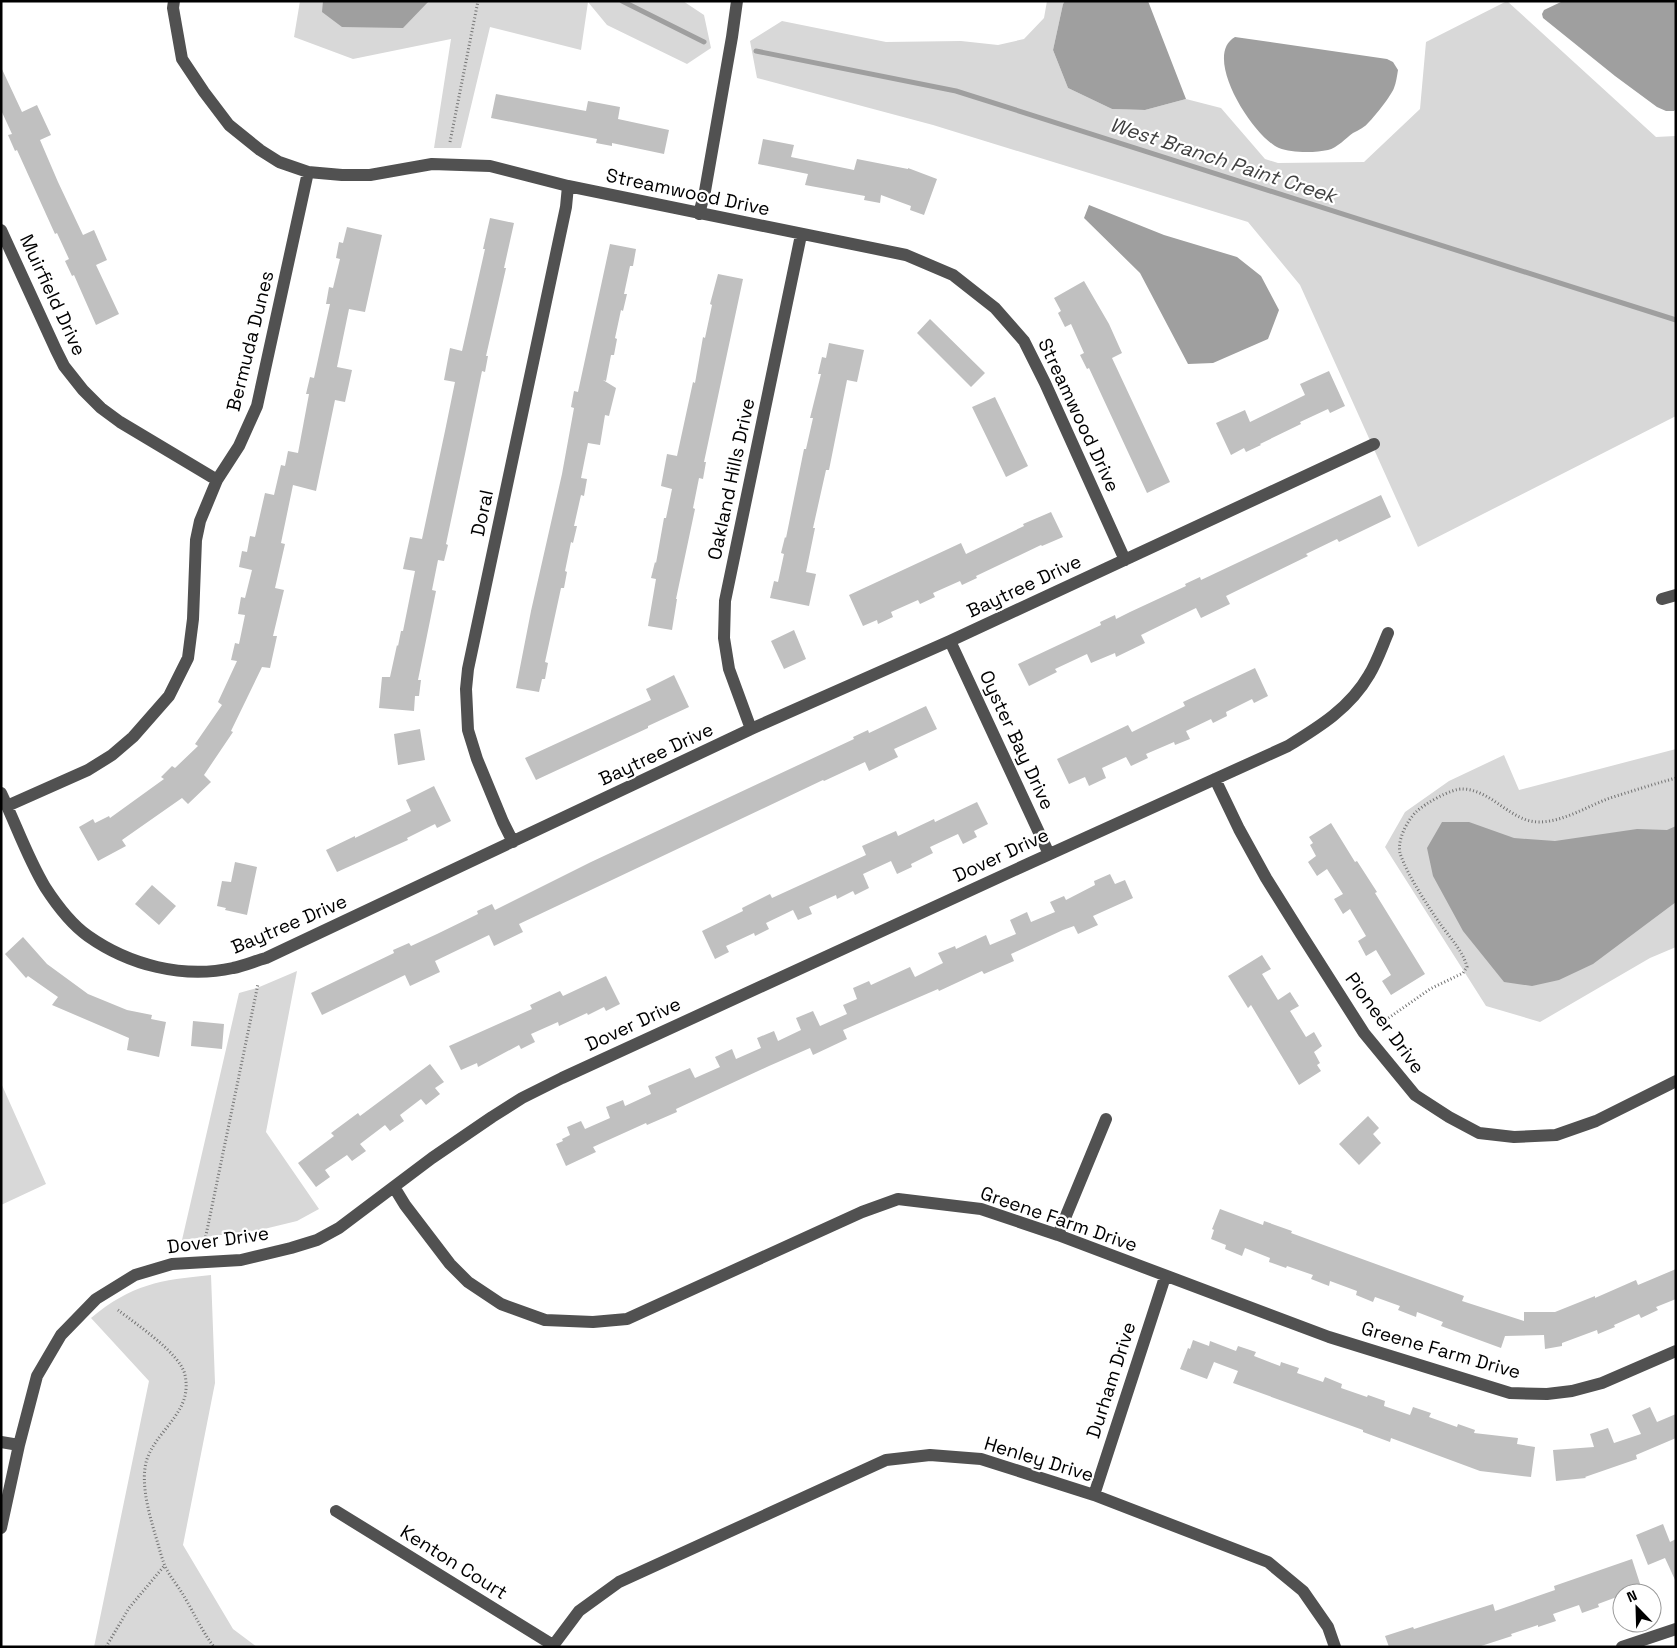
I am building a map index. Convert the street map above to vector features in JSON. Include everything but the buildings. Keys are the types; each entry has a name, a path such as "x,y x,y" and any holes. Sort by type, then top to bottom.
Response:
{"street":[{"name":"Streamwood Drive","path":"174,1 173,8 182,59 229,125 260,150 279,162 308,172 342,175 370,175 432,164 490,166 568,186 906,255 953,275 995,308 1024,341 1125,560"},
{"path":"699,214 705,191 737,1"},
{"name":"Bermuda Dunes","path":"7,806 88,770 112,755 133,737 169,696 188,658 193,619 196,540 200,521 216,480 239,446 257,406 308,172"},
{"name":"Doral","path":"513,842 503,822 468,730 466,689 468,669 566,207 568,186"},
{"name":"Muirfield Drive","path":"1,230 64,366 83,390 101,408 120,422 216,480"},
{"name":"Oakland Hills Drive","path":"751,729 729,669 724,638 725,601 801,235"},
{"name":"Baytree Drive","path":"1,793 34,867 46,888 64,913 86,935 108,948 153,967 179,971 210,971 234,968 266,958 751,729 950,641 1374,444"},
{"path":"1662,599 1676,595"},
{"name":"Dover Drive","path":"1,1528 19,1445 38,1376 61,1335 96,1299 135,1275 172,1264 241,1260 318,1240 338,1228 432,1158 522,1098 1049,854 1288,746 1326,723 1350,700 1369,675 1388,633"},
{"name":"Oyster Bay Drive","path":"950,641 1049,854"},
{"name":"Pioneer Drive","path":"1215,779 1239,829 1266,878 1364,1033 1415,1095 1449,1117 1479,1132 1514,1137 1556,1135 1596,1121 1676,1081"},
{"path":"1058,1235 1106,1119"},
{"name":"Greene Farm Drive","path":"394,1187 450,1264 468,1282 501,1304 545,1320 593,1322 627,1319 862,1212 898,1200 981,1209 1058,1235 1165,1277 1329,1337 1510,1393 1547,1394 1572,1391 1602,1383 1676,1351"},
{"name":"Durham Drive","path":"1094,1495 1165,1277"},
{"path":"1,1442 19,1445"},
{"name":"Henley Drive","path":"552,1646 579,1611 619,1582 886,1460 930,1455 981,1459 1094,1495 1268,1562 1303,1591 1328,1628 1335,1647"},
{"name":"Kenton Court","path":"336,1511 552,1646"},
{"path":"1622,1647 1676,1629"}],"path":[{"path":"450,142 478,1"},
{"path":"1364,1033 1430,988 1463,973 1467,967 1465,957 1440,923 1406,868 1400,850 1401,835 1416,811 1450,790 1464,789 1488,796 1522,818 1538,822 1555,820 1609,798 1676,778"},
{"path":"205,1240 258,984"},
{"path":"118,1310 177,1358 185,1374 186,1397 176,1417 157,1439 147,1459 144,1485 149,1514 165,1566 186,1599 203,1633 214,1647"},
{"path":"106,1647 129,1608 165,1566"}],"shaded area":[{"path":"300,1 683,1 704,15 711,48 687,64 607,25 588,2 581,50 490,27 461,148 434,148 451,39 353,59 294,37"},
{"path":"323,1 429,1 403,28 342,27 322,12"},
{"path":"1047,1 1065,1 1053,50 1068,88 1112,109 1145,110 1186,99 1221,108 1265,159 1278,163 1364,162 1420,109 1426,42 1507,1 1656,137 1676,136 1676,416 1418,547 1300,285 1248,222 933,125 757,78 750,41 782,21 886,42 961,41 998,45 1024,39 1044,18"},
{"path":"1065,1 1148,1 1186,99 1145,110 1112,109 1068,88 1053,50"},
{"path":"1563,1 1675,1 1676,109 1674,111 1666,111 1657,107 1543,18 1544,10"},
{"path":"1235,37 1387,59 1393,62 1398,70 1395,86 1386,101 1367,124 1335,147 1323,151 1310,152 1284,150 1269,141 1257,129 1235,96 1227,78 1224,61 1226,47"},
{"path":"1089,205 1164,235 1237,257 1261,276 1279,310 1268,339 1213,363 1188,364 1140,273 1084,218"},
{"path":"1676,749 1676,947 1650,958 1540,1022 1486,1006 1385,847 1405,812 1449,781 1504,755 1519,790"},
{"path":"1442,822 1469,822 1514,838 1555,841 1637,829 1667,830 1676,826 1676,902 1593,964 1559,980 1532,986 1504,982 1463,931 1433,876 1427,848"},
{"path":"297,971 266,1132 319,1209 297,1221 260,1230 182,1240 239,993 257,988"},
{"path":"1,1083 46,1184 1,1205"},
{"path":"211,1275 215,1383 183,1545 233,1629 257,1647 94,1647 149,1381 91,1318 120,1298 147,1286 176,1279"}],"waterway":[{"name":"West Branch Paint Creek","path":"622,1 704,42"},
{"name":"West Branch Paint Creek","path":"756,51 956,91 1676,320"}]}
